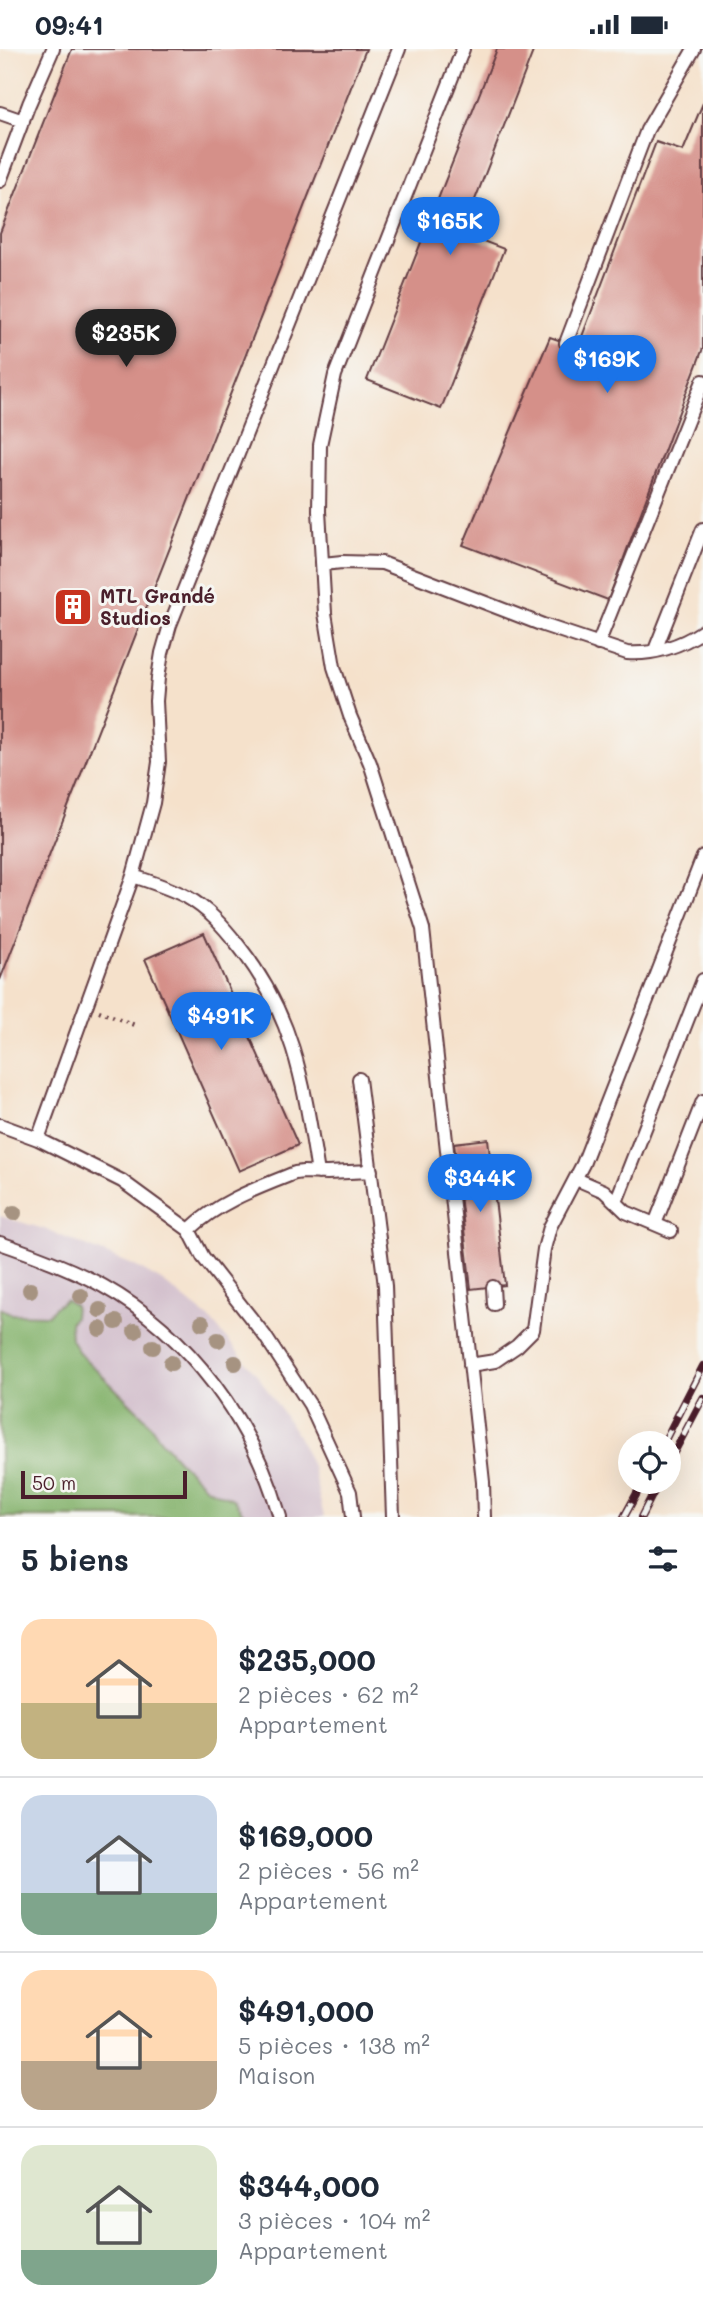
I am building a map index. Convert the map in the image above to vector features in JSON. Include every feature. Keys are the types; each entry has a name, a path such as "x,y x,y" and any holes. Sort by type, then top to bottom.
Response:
{"lane":[{"path":"0,181 53,49"},
{"path":"38,1139 133,876 153,803 159,762 156,701 158,678 170,625 399,49"},
{"path":"463,49 335,375 320,445 319,511 325,613 334,667 379,789 423,929 483,1482 484,1517"},
{"path":"566,343 647,130 694,49"},
{"path":"0,113 23,121"},
{"path":"598,644 703,381"},
{"path":"655,650 703,529"},
{"path":"323,564 382,563 427,582 627,653 636,654 687,642 703,631"},
{"path":"470,1365 495,1361 517,1346 533,1330 547,1238 555,1216 576,1179 703,857"},
{"path":"133,876 172,890 207,911 244,953 264,982 281,1013 301,1070 318,1173"},
{"path":"616,1202 703,980"},
{"path":"359,1079 385,1286 393,1517"},
{"path":"655,1224 703,1101"},
{"path":"0,1125 38,1139 122,1181 189,1230 203,1257 265,1336 310,1405 349,1492 353,1517"},
{"path":"189,1230 225,1203 303,1171 371,1171"},
{"path":"576,1179 604,1191 626,1212 671,1231"},
{"path":"0,1243 70,1270 104,1287 139,1309 176,1341 208,1376 232,1409 260,1463 280,1517"},
{"path":"493,1287 494,1304"}],"path":[{"path":"86,1006 137,1026"}],"shaded area":[{"path":"0,1216 44,1229 133,1265 163,1282 210,1319 258,1376 298,1436 312,1466 324,1517 0,1517"}],"green space":[{"path":"66,1300 75,1306 74,1317 70,1323 71,1339 79,1353 146,1419 179,1461 207,1488 233,1499 246,1517 0,1517 0,1308 12,1314 48,1315"}],"building":[{"name":"MTL Grandé Studios","path":"72,49 366,49 0,980 0,233"},
{"path":"497,49 534,49 462,233 504,249 441,409 367,380"},
{"path":"703,103 703,348 608,600 463,545 550,337 578,347 656,142 683,151"},
{"path":"204,933 298,1145 239,1171 145,959"},
{"path":"488,1139 505,1285 471,1289 454,1143"}],"railway":[{"path":"670,1431 703,1366"},
{"path":"681,1439 703,1398"},
{"path":"624,1517 636,1494"},
{"path":"641,1517 653,1494"}],"place":[{"name":"MTL Grandé Studios","path":"73,607"}]}
